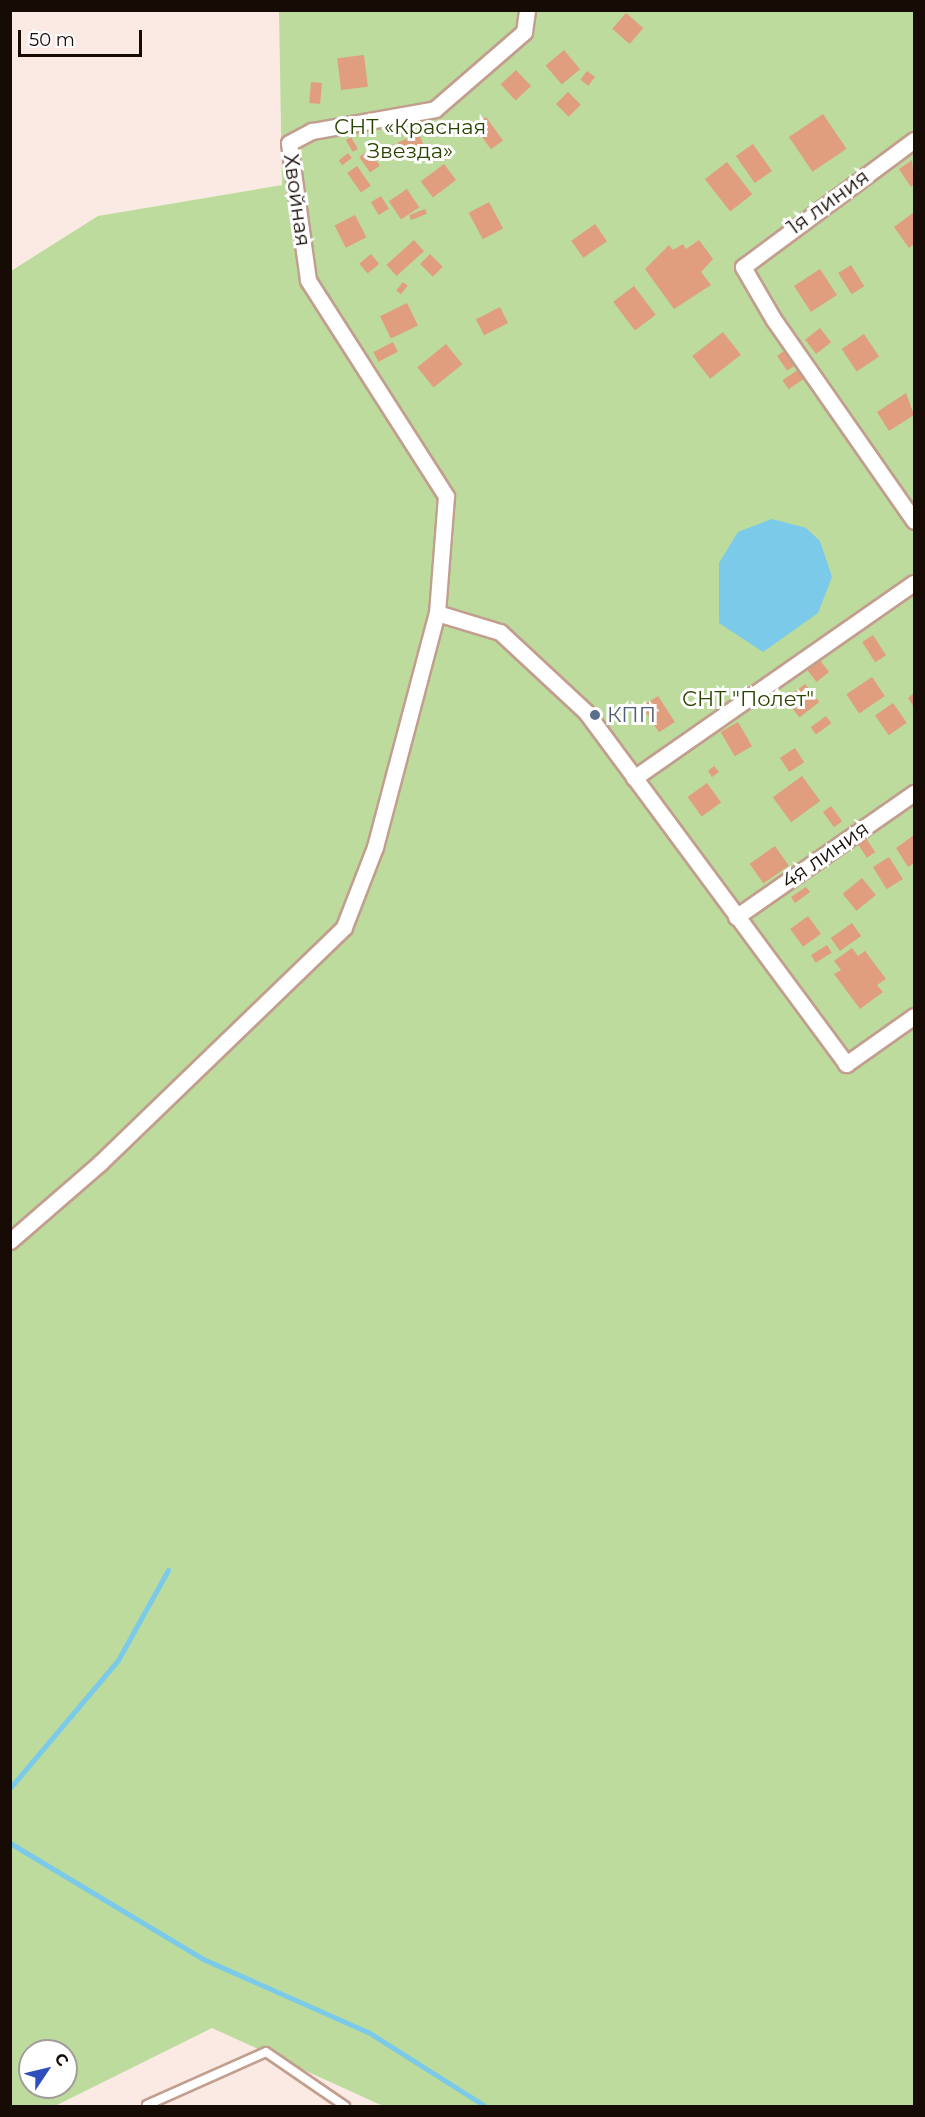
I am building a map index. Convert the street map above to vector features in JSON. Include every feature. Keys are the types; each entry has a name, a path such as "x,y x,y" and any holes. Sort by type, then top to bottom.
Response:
{"street":[{"name":"Хвойная","path":"437,613 446,496 416,442 346,346 308,280 289,143 312,131 435,109 524,32 527,10"},
{"name":"1я линия","path":"915,140 743,267 774,320 915,521"},
{"path":"634,778 915,583"},
{"path":"10,1241 100,1163 344,927 375,847 437,613 500,632 586,712 846,1064 915,1016"},
{"name":"4я линия","path":"736,917 915,793"}],"lane":[{"path":"146,2106 266,2052 345,2106"}],"green space":[{"path":"279,11 914,11 914,2106 383,2106 212,2028 78,2095 78,2039 18,2039 18,2099 69,2099 55,2106 11,2106 11,271 98,216 282,185"}],"water":[{"path":"772,519 806,528 820,541 832,577 818,613 763,652 719,623 719,563 738,532"}],"building":[{"path":"626,13 643,28 630,44 612,29"},
{"path":"564,50 580,69 562,85 546,65"},
{"path":"364,55 368,87 341,90 337,58"},
{"path":"516,70 531,86 516,100 501,84"},
{"path":"587,71 595,77 588,86 580,80"},
{"path":"311,82 322,83 320,104 309,103"},
{"path":"568,92 581,105 569,117 556,104"},
{"path":"823,114 846,149 812,172 789,137"},
{"path":"486,117 503,140 491,149 474,126"},
{"path":"419,134 425,149 404,157 398,143"},
{"path":"351,137 358,149 353,152 346,140"},
{"path":"753,144 772,171 755,183 736,156"},
{"path":"369,150 380,166 370,172 359,157"},
{"path":"348,153 352,158 342,165 339,161"},
{"path":"912,160 914,184 911,187 899,169"},
{"path":"727,162 752,194 730,212 705,179"},
{"path":"444,164 456,180 433,197 421,181"},
{"path":"357,166 371,186 361,193 347,173"},
{"path":"407,189 419,207 401,220 389,201"},
{"path":"381,196 389,209 379,215 371,202"},
{"path":"489,202 503,228 483,239 469,213"},
{"path":"425,209 427,214 411,220 409,215"},
{"path":"914,212 914,244 909,248 894,227"},
{"path":"355,215 366,237 346,248 335,225"},
{"path":"595,224 607,241 583,258 571,241"},
{"path":"414,240 424,251 397,276 387,265"},
{"path":"699,240 713,259 701,272 711,285 674,309 645,269 669,245 673,250 683,244 686,249"},
{"path":"371,254 379,264 368,274 359,263"},
{"path":"430,254 443,267 433,277 420,264"},
{"path":"851,265 864,286 852,294 838,273"},
{"path":"820,269 837,295 811,312 794,286"},
{"path":"403,282 408,286 401,294 396,291"},
{"path":"634,286 656,315 635,330 613,302"},
{"path":"407,303 418,325 391,339 380,316"},
{"path":"500,307 508,323 484,335 476,319"},
{"path":"820,328 831,342 816,354 805,340"},
{"path":"723,332 741,355 710,379 692,356"},
{"path":"864,334 879,356 857,371 842,349"},
{"path":"393,342 398,352 378,362 373,352"},
{"path":"446,344 462,364 434,387 417,367"},
{"path":"787,349 797,364 787,371 777,356"},
{"path":"799,369 805,378 789,389 782,380"},
{"path":"906,393 914,415 889,431 877,412"},
{"path":"873,635 886,655 875,662 862,642"},
{"path":"815,654 829,672 817,682 802,664"},
{"path":"872,677 885,696 859,713 846,694"},
{"path":"805,684 819,702 799,718 785,699"},
{"path":"914,693 914,707 908,698"},
{"path":"658,696 675,722 659,732 642,706"},
{"path":"893,703 907,723 889,735 875,716"},
{"path":"826,716 831,723 816,734 811,727"},
{"path":"738,722 752,746 735,756 721,732"},
{"path":"795,748 804,762 789,772 780,758"},
{"path":"714,766 719,772 712,777 708,771"},
{"path":"802,776 820,801 791,822 773,797"},
{"path":"707,783 721,802 702,817 688,797"},
{"path":"831,806 842,821 834,827 823,812"},
{"path":"914,835 914,863 908,867 896,848"},
{"path":"866,838 875,852 867,858 858,843"},
{"path":"775,846 789,866 763,883 750,864"},
{"path":"889,857 903,879 887,889 873,867"},
{"path":"862,878 876,895 856,911 843,894"},
{"path":"806,887 810,892 795,903 791,897"},
{"path":"808,916 821,934 803,947 790,929"},
{"path":"852,923 861,936 840,951 831,938"},
{"path":"827,945 832,953 816,963 811,955"},
{"path":"852,948 858,956 865,951 886,979 877,985 883,992 860,1009 834,974 841,970 834,961"}],"waterway":[{"path":"10,1788 118,1660 168,1570"},
{"path":"10,1843 203,1959 368,2032 485,2106"}],"place":[{"name":"КПП","path":"595,715"}],"park label":[{"name":"СНТ «Красная Звезда»","path":"410,139"},
{"name":"СНТ \"Полет\"","path":"748,699"}]}
